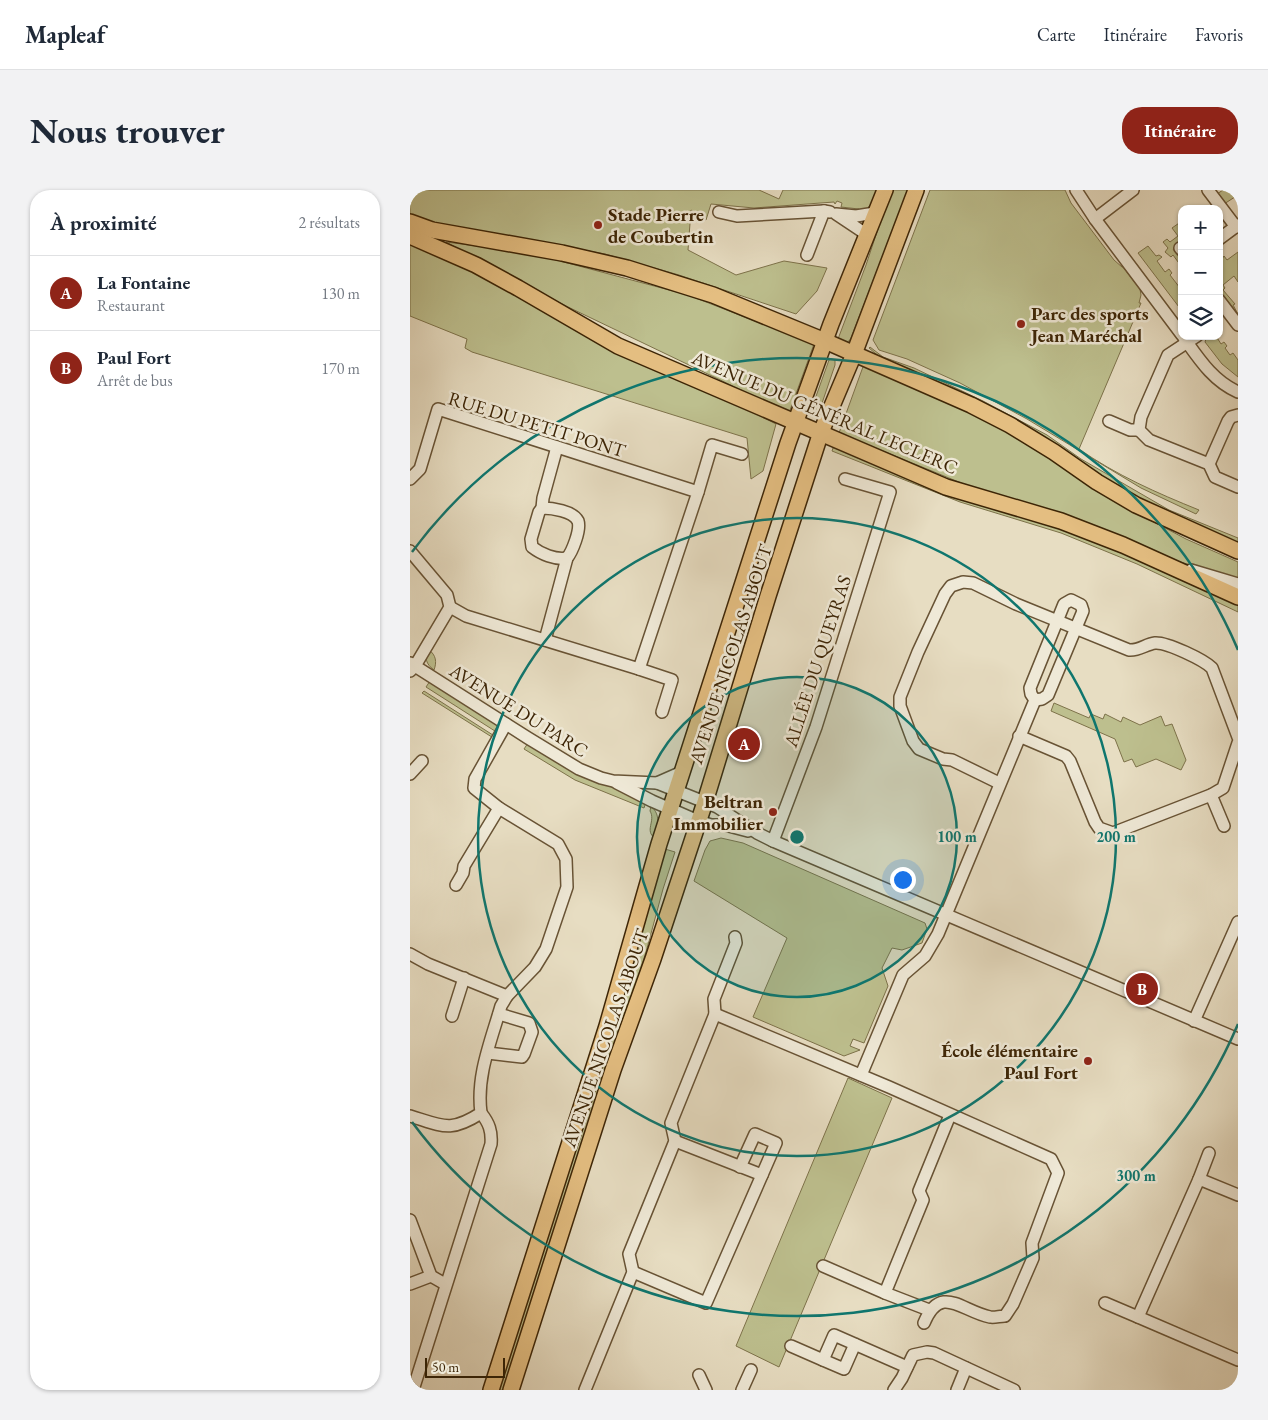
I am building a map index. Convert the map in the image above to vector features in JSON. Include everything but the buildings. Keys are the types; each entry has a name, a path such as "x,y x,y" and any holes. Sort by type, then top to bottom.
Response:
{"main road":[{"name":"AVENUE NICOLAS ABOUT","path":"491,1390 604,1035 670,810 796,422 866,234 885,190"},
{"name":"AVENUE NICOLAS ABOUT","path":"511,1390 613,1070 706,802 768,596 821,432 854,354 916,190"},
{"path":"410,222 432,230 562,252 627,268 712,295 825,341 971,405 1054,452 1097,482 1136,505 1238,551"},
{"name":"AVENUE DU GÉNÉRAL LECLERC","path":"410,236 476,265 618,346 946,486 1062,521 1124,545 1238,597"}],"street":[{"path":"1076,190 1095,219 1178,325"},
{"path":"1095,219 1133,190"},
{"path":"1208,190 1237,226 1223,236"},
{"path":"720,212 737,216 824,211 856,216 875,214"},
{"path":"807,255 824,211"},
{"path":"836,214 866,234"},
{"path":"1224,316 1238,325"},
{"path":"1139,430 1141,417 1168,355 1184,340"},
{"path":"1189,340 1213,376 1228,388 1238,392"},
{"name":"RUE DU PETIT PONT","path":"410,479 420,470 438,409 698,492"},
{"path":"1208,464 1228,421 1231,417 1238,415"},
{"path":"1109,421 1130,430 1139,430 1149,440 1208,464 1214,477 1238,487"},
{"path":"639,669 712,445 742,454"},
{"path":"557,447 542,508 531,539 532,547 540,553 561,559 567,558"},
{"name":"ALLÉE DU QUEYRAS","path":"773,840 816,727 890,492 844,478"},
{"path":"542,508 549,508 572,516 578,522 572,552 567,558 545,640"},
{"path":"1178,525 1186,535 1238,558"},
{"path":"410,551 447,595 450,607 412,667"},
{"path":"1162,562 1238,584"},
{"path":"999,783 952,760 943,759 919,749 913,741 900,706 900,697 945,594 951,586 963,582 973,583 1016,604 1129,650 1136,650 1154,643 1162,644 1205,661 1212,668 1238,737"},
{"path":"1071,600 1081,605 1083,611 1048,696 1035,700 1030,694 1030,688 1064,604 1071,600"},
{"path":"450,607 466,616 672,680 662,712"},
{"name":"AVENUE DU PARC","path":"412,667 579,769 613,781 657,783 677,790 717,807 757,833"},
{"path":"861,1075 903,975 925,956 938,934 1035,700"},
{"path":"412,1390 491,1144 492,1134 488,1122 481,1113 479,1096 480,1080 499,1014 507,996 535,967 546,949 567,887 566,859 558,844 499,808 474,788 475,779 506,724"},
{"path":"1020,736 1066,756 1070,761 1095,822 1099,828 1113,833 1211,795 1223,788 1233,780 1238,743"},
{"path":"410,774 422,761"},
{"name":"AVENUE DU PARC","path":"657,783 682,772"},
{"name":"AVENUE DU PARC","path":"613,781 670,810 698,821 757,833"},
{"path":"1211,795 1224,826"},
{"path":"456,884 463,873 464,866 499,808"},
{"path":"757,833 1238,1039"},
{"path":"1194,1020 1238,922"},
{"path":"585,1390 633,1272 629,1254 675,1141 671,1123 715,1014 714,999 736,943 735,937"},
{"path":"410,954 428,964 507,996"},
{"path":"452,1016 464,978"},
{"path":"488,1053 522,1058 532,1032 528,1023 499,1014"},
{"path":"715,1014 861,1075 1051,1159 1058,1173 1032,1243 1033,1258 1013,1304 1005,1316 991,1317 950,1301 940,1302 930,1310 924,1323"},
{"path":"410,1116 444,1127 458,1125 481,1113"},
{"path":"886,1293 923,1200 919,1191 950,1115"},
{"path":"633,1272 706,1303 776,1143 756,1134 740,1167"},
{"path":"675,1141 762,1175"},
{"path":"1138,1317 1210,1153"},
{"path":"1199,1178 1238,1195"},
{"path":"410,1220 430,1276 445,1284"},
{"path":"823,1266 930,1310"},
{"path":"410,1284 430,1276"},
{"path":"1105,1303 1238,1360"},
{"path":"823,1360 834,1335 907,1367"},
{"path":"791,1346 844,1369 855,1344"},
{"path":"894,1390 913,1355 926,1352 934,1353 1014,1390"},
{"path":"957,1390 966,1368"},
{"path":"742,1390 751,1370"},
{"path":"699,1374 706,1390"}],"green space":[{"path":"410,190 759,190 779,199 783,190 879,190 869,207 857,213 859,209 841,207 842,203 837,201 835,204 834,202 754,208 711,204 706,220 691,210 688,250 736,275 784,261 827,268 817,291 796,314 679,275 605,254 410,218"},
{"path":"891,190 908,190 851,338 844,343 838,339 866,265"},
{"name":"Parc des sports Jean Maréchal","path":"930,190 1065,190 1071,203 1114,260 1123,267 1140,289 1141,295 1139,303 1141,303 1079,449 1137,483 1199,510 1196,514 1141,488 1027,419 960,383 907,359 879,350 873,340"},
{"path":"1223,190 1238,190 1238,195 1224,204 1217,194"},
{"path":"1178,224 1178,236 1172,228"},
{"path":"1178,236 1178,245 1173,249 1178,256 1178,262 1173,255 1171,257 1165,252 1168,248 1163,242 1167,239 1170,242"},
{"path":"410,238 776,424 763,471 751,479 747,438 472,352 465,348 467,339 410,316"},
{"path":"446,242 530,253 688,295 814,344 789,413 566,306"},
{"path":"1148,246 1156,256 1162,257 1157,261 1165,272 1169,269 1172,273 1170,275 1178,285 1178,306 1138,253"},
{"path":"1238,252 1238,282 1234,276 1223,285 1224,256 1227,260"},
{"path":"1223,290 1235,304 1233,305 1238,314 1223,295"},
{"path":"1206,340 1218,340 1221,344 1224,342 1227,346 1225,348 1230,355 1233,353 1238,360 1238,377 1222,364 1205,342"},
{"path":"870,347 883,357 914,368 983,401 1047,435 1081,459 1169,510 1238,538 1238,547 1140,499 1100,477 987,406 958,391 882,359"},
{"path":"829,360 835,360 835,365 819,412 815,415 810,413"},
{"path":"864,364 986,416 1131,510 1186,539 1238,562 1238,579 1177,561 1079,520 971,487 839,433"},
{"path":"840,446 1061,525 1238,601 1238,612 1137,564 1061,533 960,502 832,451 833,448"},
{"path":"429,650 435,659 434,670 427,661"},
{"path":"430,681 497,725 498,733 426,687"},
{"path":"424,691 496,737 495,739 422,693"},
{"path":"1054,703 1089,718 1091,714 1103,719 1105,714 1121,722 1123,717 1140,725 1161,716 1165,726 1172,724 1186,760 1181,770 1156,759 1136,767 1132,759 1124,762 1115,739 1051,711"},
{"path":"528,743 646,802 644,808 575,780 524,749"},
{"path":"651,806 656,813 658,825 655,838 650,832"},
{"path":"721,838 743,843 925,923 927,929 922,943 902,950 892,948 882,968 888,986 864,1043 853,1039 850,1046 860,1050 844,1056 753,1017 787,938 694,881 710,841"},
{"path":"665,849 675,852 646,952 505,1390 497,1390"},
{"path":"848,1078 892,1098 779,1367 736,1346"}],"place":[{"name":"Stade Pierre de Coubertin","path":"598,225"},
{"name":"Parc des sports Jean Maréchal","path":"1021,324"},
{"name":"La Fontaine","path":"744,744"},
{"name":"Beltran Immobilier","path":"773,812"},
{"name":"Paul Fort","path":"1142,989"},
{"name":"École élémentaire Paul Fort","path":"1088,1061"}]}
